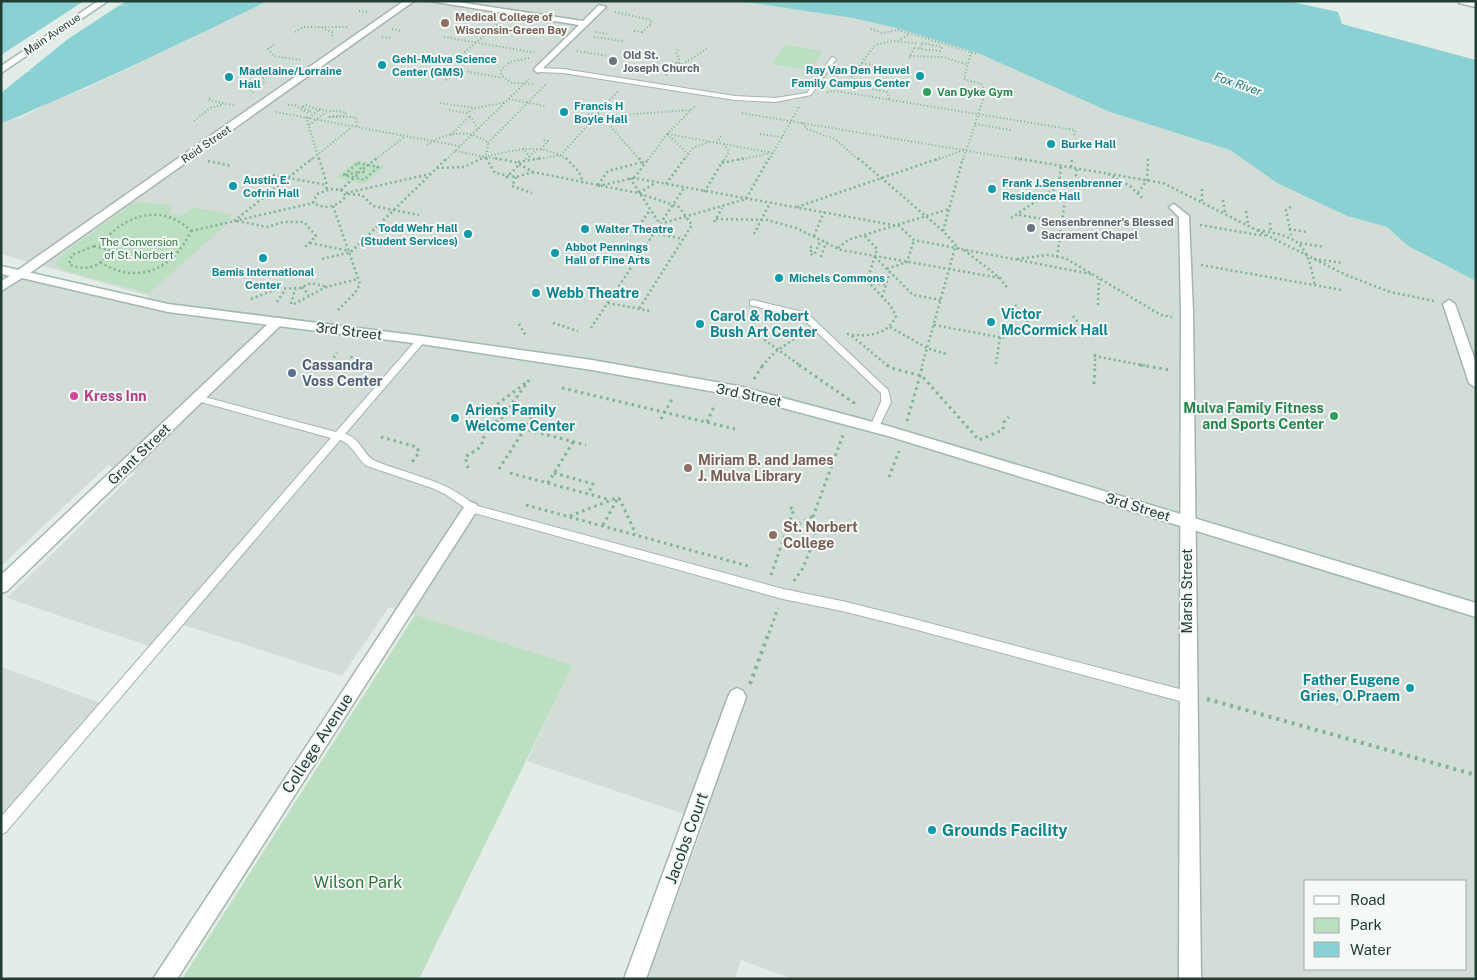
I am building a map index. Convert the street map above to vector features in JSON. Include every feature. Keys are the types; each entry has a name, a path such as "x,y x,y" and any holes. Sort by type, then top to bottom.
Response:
{"street":[{"name":"Main Avenue","path":"1,70 26,51 104,1"},
{"name":"Reid Street","path":"1,287 410,1"},
{"path":"434,1 586,24"},
{"path":"1462,3 1476,5"},
{"path":"538,70 601,9"},
{"path":"1174,207 1184,216 1184,222"},
{"name":"Marsh Street","path":"1184,222 1187,321 1187,695 1190,979"},
{"name":"3rd Street","path":"1,270 168,308 422,340 592,365 748,394 875,427 1476,610"},
{"path":"1449,304 1476,383"},
{"name":"Grant Street","path":"1,586 277,322"},
{"name":"College Avenue","path":"164,979 471,508"},
{"name":"Jacobs Court","path":"635,979 737,697"}],"lane":[{"path":"538,70 563,71 734,98 775,100 806,94 833,59"},
{"path":"753,302 796,311 815,326 885,392 886,402 875,427"},
{"path":"1,827 422,340"},
{"path":"197,398 339,436 354,443 360,455 370,463 439,486 460,497 471,508 783,594 910,623 1187,695"}],"path":[{"path":"601,9 650,20 651,22 641,33 634,31"},
{"path":"459,57 502,20"},
{"path":"295,32 303,27 355,26 371,29"},
{"path":"319,27 332,32 334,41"},
{"path":"871,29 879,32 898,30 977,54"},
{"path":"879,32 884,42"},
{"path":"898,42 910,33"},
{"path":"444,37 540,53"},
{"path":"594,37 623,41"},
{"path":"852,85 849,80 852,74 873,46 884,42 916,42 910,57 943,59 968,65"},
{"path":"914,48 920,49 940,51 942,46 922,43 920,49"},
{"path":"274,45 268,49 274,56 321,64"},
{"path":"560,48 608,56"},
{"path":"677,63 679,59 676,52 679,48"},
{"path":"672,62 684,63 708,48"},
{"path":"943,231 985,89 981,84 964,79 971,52"},
{"path":"862,63 878,66"},
{"path":"647,67 672,71"},
{"path":"446,80 460,70"},
{"path":"322,259 351,252 538,70"},
{"path":"464,71 503,78"},
{"path":"262,75 284,75"},
{"path":"248,88 268,75"},
{"path":"488,143 551,79"},
{"path":"515,162 562,154 627,81"},
{"path":"841,87 852,85 888,92 889,99"},
{"path":"660,224 746,199 806,94 836,91 924,104 1075,130 1074,136"},
{"path":"210,98 208,99 210,101 224,104 459,146"},
{"path":"440,103 475,108 508,100 544,106"},
{"path":"194,121 210,108 224,104"},
{"path":"286,105 294,105 308,113 311,111 301,107 306,104 320,109 346,112 346,115 328,117 356,117 357,127"},
{"path":"634,178 643,163 667,134 690,110 696,105 700,106"},
{"path":"677,111 680,106"},
{"path":"450,110 468,113 475,108"},
{"path":"308,118 320,109"},
{"path":"309,125 328,110"},
{"path":"597,116 690,110"},
{"path":"737,112 1061,165 1172,186 1311,259 1390,292 1449,304"},
{"path":"468,113 478,128"},
{"path":"588,114 605,120 643,163"},
{"path":"451,135 470,116"},
{"path":"308,118 328,185 326,190"},
{"path":"803,123 807,128 835,139 943,231 957,248"},
{"path":"975,124 1011,130"},
{"path":"234,221 353,126"},
{"path":"427,145 451,135 472,134 481,137 488,143 489,148 485,156 476,163 461,167 437,168"},
{"path":"667,134 773,152"},
{"path":"667,134 688,154"},
{"path":"760,134 782,137"},
{"path":"341,190 404,136"},
{"path":"716,143 721,136"},
{"path":"507,177 548,141 542,140"},
{"path":"666,184 695,146 712,142"},
{"path":"704,192 729,152 724,144"},
{"path":"485,156 524,148 562,154 582,176 584,182"},
{"path":"524,148 530,157"},
{"path":"796,207 966,149"},
{"path":"456,151 515,162 533,172 638,193 679,207 692,224 639,309"},
{"path":"722,163 773,152"},
{"path":"485,156 495,173 507,177 516,177 533,172"},
{"path":"1138,192 1147,180 1148,157"},
{"path":"1071,167 1072,158"},
{"path":"358,163 378,167"},
{"path":"344,175 358,163"},
{"path":"358,163 364,180"},
{"path":"598,186 608,171 643,163"},
{"path":"1011,218 1019,215 1059,184 1061,165"},
{"path":"344,175 378,167"},
{"path":"364,180 378,167"},
{"path":"1059,184 1075,185 1077,168"},
{"path":"351,169 371,173"},
{"path":"1104,173 1138,192 1144,200"},
{"path":"346,194 431,174"},
{"path":"274,175 328,185"},
{"path":"344,175 364,180"},
{"path":"516,177 512,186 528,190 532,193"},
{"path":"630,178 660,224"},
{"path":"598,186 634,178 899,226 914,240 1091,274"},
{"path":"638,193 656,182"},
{"path":"1057,256 1067,186"},
{"path":"591,328 684,188"},
{"path":"1202,189 1202,202"},
{"path":"313,202 314,197 326,190 341,190 346,194 362,195 374,206 419,215"},
{"path":"191,231 313,202 323,207 333,206 343,202 346,194"},
{"path":"1224,200 1224,213"},
{"path":"754,234 770,203"},
{"path":"333,206 351,252 358,280 358,288 338,310"},
{"path":"723,207 715,221 761,220 783,224 838,248 1000,278"},
{"path":"1291,207 1286,210 1289,229 1291,235 1306,248 1311,259 1315,286"},
{"path":"838,248 848,240 950,209"},
{"path":"636,230 650,210"},
{"path":"1246,211 1248,226"},
{"path":"814,236 824,212"},
{"path":"1019,215 1062,222"},
{"path":"100,246 110,233 119,226 150,216 168,216 179,220 191,231"},
{"path":"234,221 267,227 283,222 304,222 316,236 304,247"},
{"path":"1184,222 1268,237"},
{"path":"1270,223 1271,232"},
{"path":"624,227 683,239"},
{"path":"1289,229 1306,232"},
{"path":"1255,230 1291,235"},
{"path":"100,262 118,273 136,273 160,267 183,249 191,231"},
{"path":"864,235 877,249 869,283"},
{"path":"810,247 812,247 810,254 814,255 821,240"},
{"path":"888,270 907,261 914,240"},
{"path":"309,242 351,252"},
{"path":"821,258 826,242"},
{"path":"1299,243 1324,247"},
{"path":"100,246 107,248 109,253 100,262 81,268 71,267 68,261 77,252 100,246"},
{"path":"889,477 904,436 927,348 957,248"},
{"path":"964,250 1000,278 1008,289"},
{"path":"1014,259 1047,255 1065,258 1161,315 1187,321"},
{"path":"875,256 913,294 941,300"},
{"path":"1311,259 1343,262"},
{"path":"1186,262 1342,290"},
{"path":"882,297 888,270"},
{"path":"1098,305 1099,279"},
{"path":"295,289 292,304 328,287 358,280"},
{"path":"251,299 276,289 295,289 311,283 328,287"},
{"path":"869,283 886,284"},
{"path":"844,334 871,336 890,327 894,322 895,313 890,303 869,283"},
{"path":"302,287 309,295"},
{"path":"277,302 285,290"},
{"path":"608,303 650,311"},
{"path":"1015,305 1030,324"},
{"path":"1073,316 1089,336"},
{"path":"553,323 578,330"},
{"path":"519,324 526,336"},
{"path":"934,325 1004,338"},
{"path":"748,394 760,368 778,348 815,326"},
{"path":"890,327 927,348 946,354"},
{"path":"737,697 744,700 783,594 804,568 816,535 810,525 854,403 756,334"},
{"path":"850,335 891,368 920,375 979,440 1003,430 1004,422 1009,417"},
{"path":"996,364 1000,337"},
{"path":"326,369 337,353"},
{"path":"1094,384 1095,354 1187,373"},
{"path":"345,370 342,369 353,356"},
{"path":"362,369 370,358"},
{"path":"468,468 465,457 478,450 484,442 486,436 483,426 501,419 529,380 492,408"},
{"path":"562,388 736,429"},
{"path":"661,419 672,399"},
{"path":"499,469 542,402"},
{"path":"707,422 715,404"},
{"path":"496,422 586,445"},
{"path":"380,438 417,447 419,453 412,461 420,463"},
{"path":"548,483 573,442"},
{"path":"510,473 611,500"},
{"path":"554,473 593,484 588,494"},
{"path":"569,516 619,497"},
{"path":"594,542 619,497"},
{"path":"619,497 636,534"},
{"path":"526,505 754,568"},
{"path":"766,589 794,509 788,507"},
{"path":"787,530 814,516"},
{"path":"763,570 772,573"},
{"path":"1187,695 1476,775"}],"shaded area":[{"name":"St. Norbert College","path":"268,1 738,1 853,18 896,28 978,53 1110,112 1230,150 1277,183 1347,216 1387,227 1408,246 1476,281 1476,979 793,979 741,960 735,979 647,979 705,821 527,761 573,665 389,607 342,676 171,621 149,646 7,598 135,473 108,465 1,566 1,270 141,302 149,296 1,254 1,123 25,116 46,104 89,87"},
{"path":"1,667 101,703 1,819"}],"green space":[{"path":"785,45 823,51 810,70 772,64"},
{"path":"357,160 385,166 364,184 336,178"},
{"name":"The Conversion of St. Norbert","path":"135,202 171,205 170,213 182,216 193,207 232,215 224,227 149,293 63,270 56,265 56,260 64,253"},
{"name":"Wilson Park","path":"415,615 573,665 419,979 182,979"}],"water":[{"path":"1,1 77,1 129,6 98,1 268,1 158,54 1,123 1,73 36,71 1,70"},
{"name":"Fox River","path":"738,1 1288,1 1338,12 1342,24 1476,60 1476,281 1408,246 1387,227 1347,216 1277,183 1230,150 1110,112 978,53 896,28 853,18"}],"pier":[{"path":"84,1 126,1 68,39 1,93 1,55"}],"place":[{"name":"Medical College of Wisconsin-Green Bay","path":"445,23"},
{"name":"Old St. Joseph Church","path":"613,61"},
{"name":"Gehl-Mulva Science Center (GMS)","path":"382,65"},
{"name":"Ray Van Den Heuvel Family Campus Center","path":"920,76"},
{"name":"Madelaine/Lorraine Hall","path":"229,77"},
{"name":"Van Dyke Gym","path":"927,92"},
{"name":"Francis H Boyle Hall","path":"564,112"},
{"name":"Burke Hall","path":"1051,144"},
{"name":"Austin E. Cofrin Hall","path":"233,186"},
{"name":"Frank J.Sensenbrenner Residence Hall","path":"992,189"},
{"name":"Sensenbrenner's Blessed Sacrament Chapel","path":"1031,228"},
{"name":"Walter Theatre","path":"585,229"},
{"name":"Todd Wehr Hall (Student Services)","path":"468,234"},
{"name":"Abbot Pennings Hall of Fine Arts","path":"555,253"},
{"name":"Bemis International Center","path":"263,258"},
{"name":"Michels Commons","path":"779,278"},
{"name":"Webb Theatre","path":"536,293"},
{"name":"Victor McCormick Hall","path":"991,322"},
{"name":"Carol & Robert Bush Art Center","path":"700,324"},
{"name":"Cassandra Voss Center","path":"292,373"},
{"name":"Kress Inn","path":"74,396"},
{"name":"Mulva Family Fitness and Sports Center","path":"1334,416"},
{"name":"Ariens Family Welcome Center","path":"455,418"},
{"name":"Miriam B. and James J. Mulva Library","path":"688,468"},
{"name":"St. Norbert College","path":"773,535"},
{"name":"Father Eugene Gries, O.Praem","path":"1410,688"},
{"name":"Grounds Facility","path":"932,830"}]}
